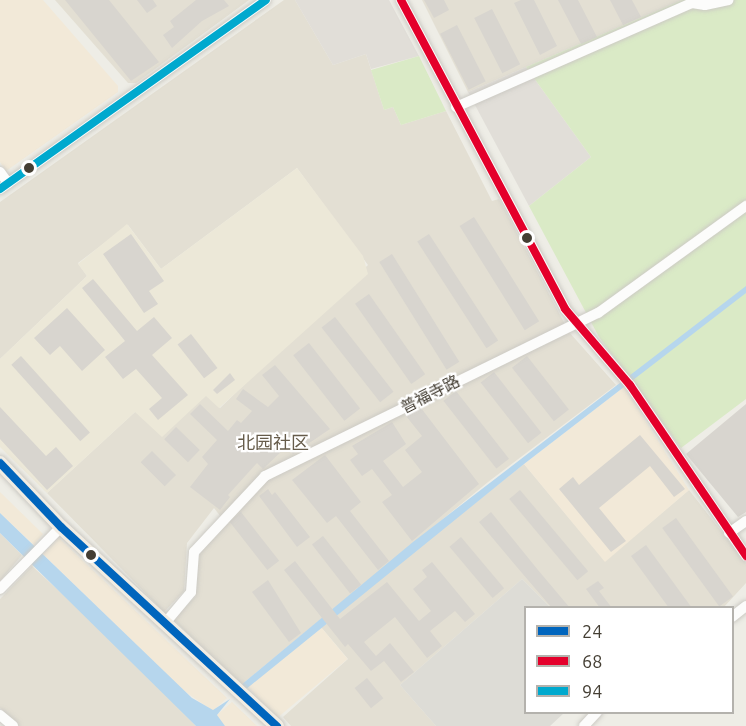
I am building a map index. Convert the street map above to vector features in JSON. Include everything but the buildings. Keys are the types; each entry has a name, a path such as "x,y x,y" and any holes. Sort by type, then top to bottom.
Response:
{"main road":[{"path":"0,463 61,526 277,726"}],"street":[{"path":"0,172 4,186 266,0"},
{"path":"401,0 456,107 573,322 627,381 746,555"},
{"path":"456,107 692,3 705,5 728,0"},
{"name":"普福寺路","path":"165,622 191,592 194,552 265,476 573,322 598,313 746,206"},
{"path":"729,533 746,520"},
{"path":"1,586 61,526"},
{"path":"734,615 746,606"},
{"path":"584,726 595,714"},
{"path":"0,715 13,726"}],"shaded area":[{"path":"0,0 43,0 118,86 118,92 6,171 0,162"},
{"path":"55,0 249,0 136,83 128,83"},
{"path":"284,0 295,0 333,65 366,54 384,110 393,107 401,125 446,111 492,201 499,199 569,332 616,385 488,482 241,685 173,619 196,596 194,565 221,517 214,508 187,543 184,591 164,612 47,493 135,412 206,395 220,408 368,265 297,168 161,269 128,225 78,263 87,276 0,359 0,202"},
{"path":"295,0 389,0 419,56 371,69 366,54 333,65"},
{"path":"422,0 682,0 468,92"},
{"path":"526,67 591,157 529,206 468,92"},
{"path":"297,168 363,256 368,274 219,408 206,396 162,437 135,412 47,493 0,447 0,359 87,276 78,264 127,224 161,269"},
{"path":"624,387 689,490 605,562 524,464"},
{"path":"524,464 605,561 689,490 746,563 746,583 725,606 549,606 522,579 400,685 436,726 291,726 283,717 348,659 320,626"},
{"path":"0,492 43,534 34,545 0,513"},
{"path":"0,533 22,555 0,581"},
{"path":"59,538 227,698 213,711 183,690 43,554"},
{"path":"32,566 108,636 196,726 19,726 0,708 0,599"},
{"path":"522,579 549,606 524,606 524,714 563,714 550,726 436,726 400,685"},
{"path":"320,626 348,659 276,719 248,686"},
{"path":"232,702 257,726 225,726 219,721 217,715"}],"green space":[{"path":"682,0 746,0 746,399 681,448 599,337 529,206 591,157 526,67"},
{"path":"419,56 446,111 401,125 393,107 384,110 371,70"}],"water":[{"path":"746,286 746,293 524,464 245,690 241,685 413,542"},
{"path":"0,513 192,698 213,710 230,699 217,715 225,726 196,726 0,533"}],"transit line":[{"name":"94","path":"0,189 266,0"},
{"name":"68","path":"401,0 565,309 630,385 746,556"},
{"name":"24","path":"0,463 61,527 277,726"}],"district":[{"name":"北园社区","path":"273,442"}]}
